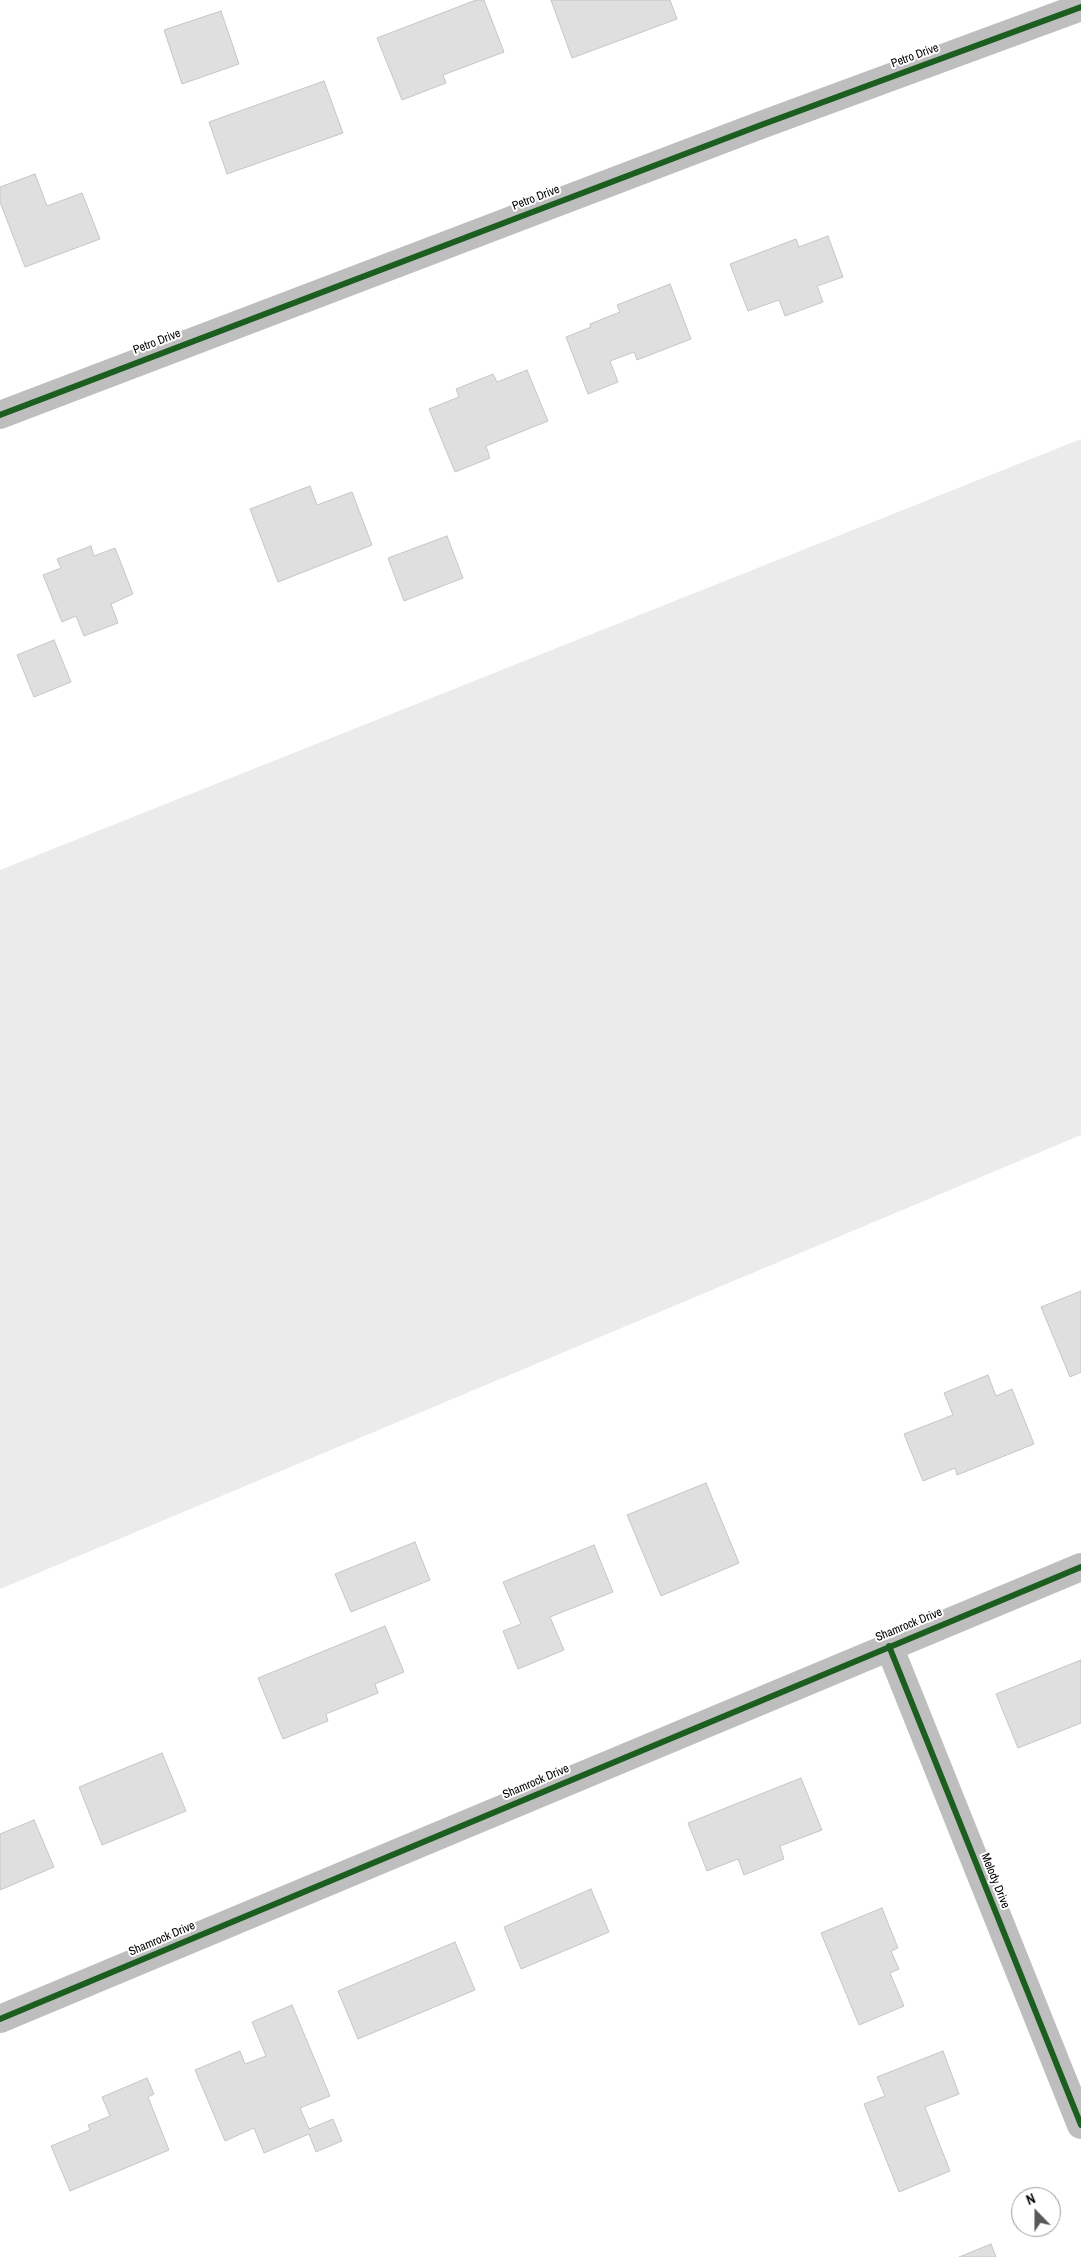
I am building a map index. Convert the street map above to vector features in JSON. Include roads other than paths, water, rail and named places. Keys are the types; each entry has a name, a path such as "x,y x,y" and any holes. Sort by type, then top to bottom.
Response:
{"street":[{"name":"Petro Drive","path":"0,415 742,132 1081,7"},
{"name":"Shamrock Drive","path":"0,2019 1081,1566"},
{"name":"Melody Drive","path":"888,1646 1081,2125"}]}
